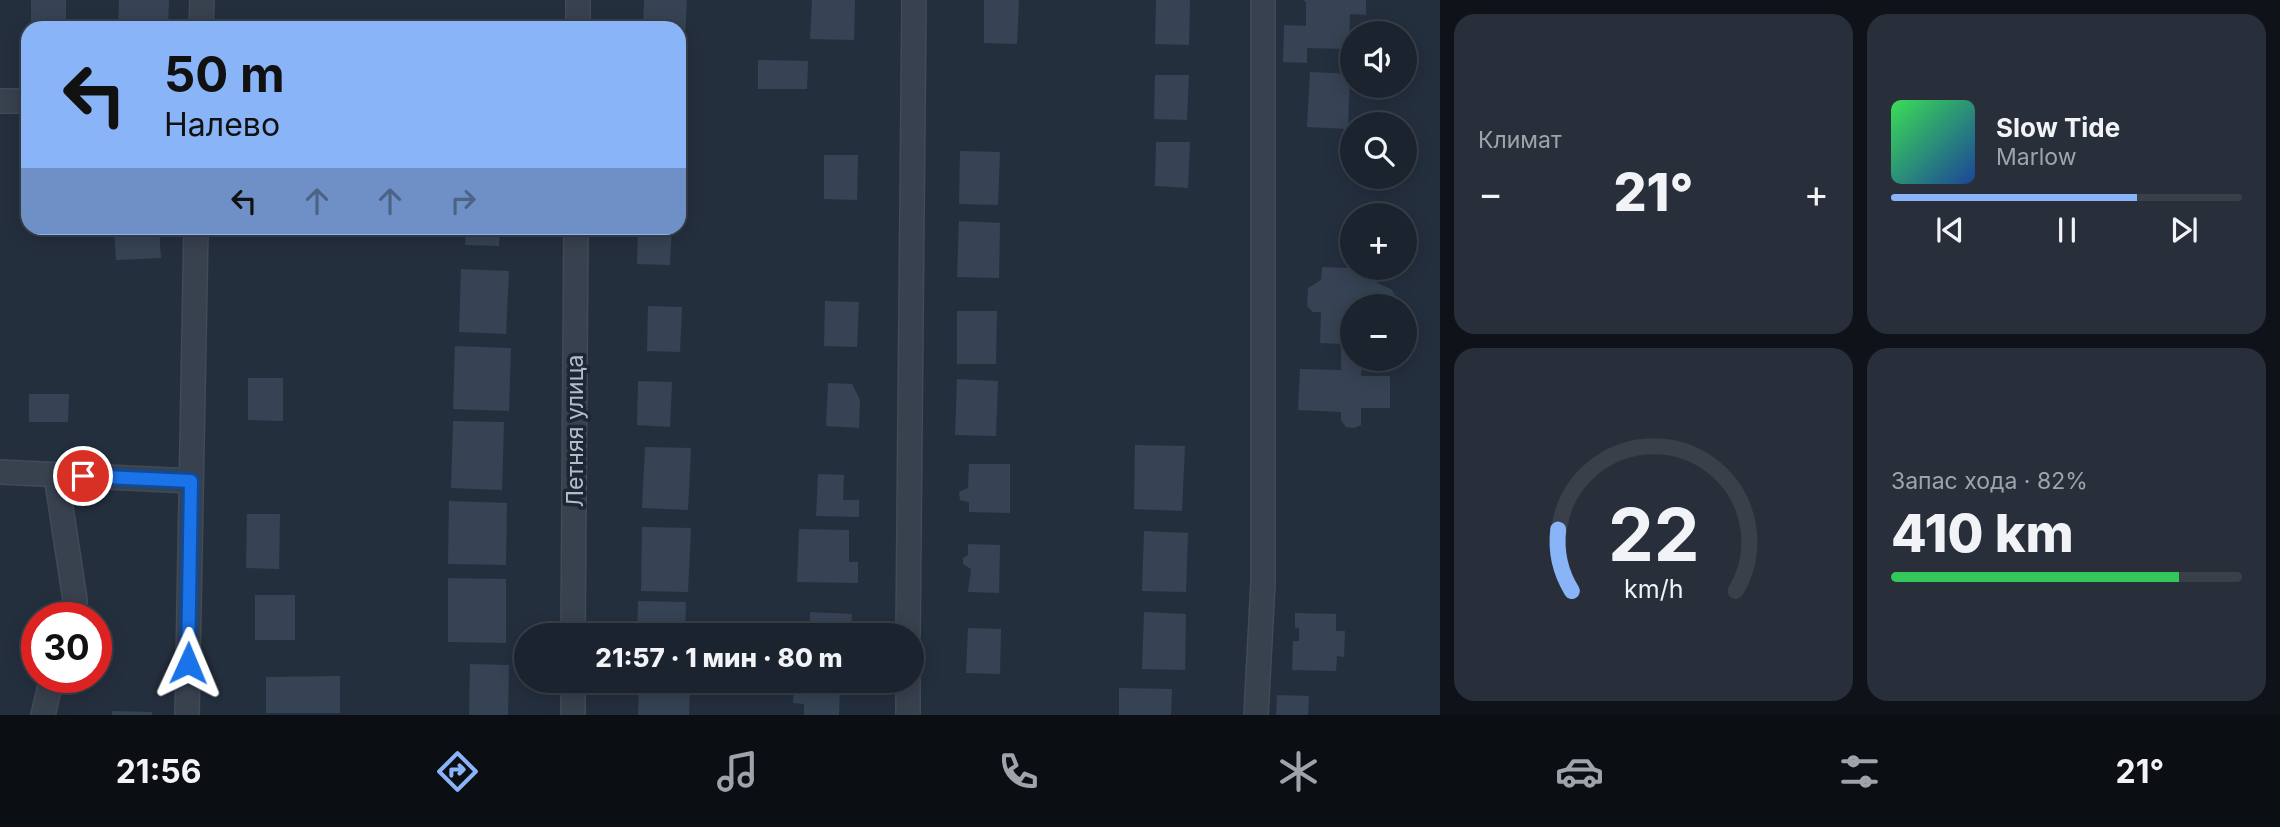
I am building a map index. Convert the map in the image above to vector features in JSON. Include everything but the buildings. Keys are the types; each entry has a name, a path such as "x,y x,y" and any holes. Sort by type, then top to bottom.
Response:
{"street":[{"path":"201,21 202,0"},
{"path":"578,0 578,21"},
{"path":"908,623 914,0"},
{"path":"1256,715 1263,583 1263,0"},
{"path":"0,101 21,101"},
{"path":"187,715 196,235"},
{"name":"Летняя улица","path":"573,623 576,235"},
{"path":"0,472 191,481"},
{"path":"56,475 75,602"},
{"path":"43,715 48,693"},
{"path":"573,693 573,715"},
{"path":"908,693 908,715"}],"route":[{"path":"83,476 191,481 188,663"}]}
